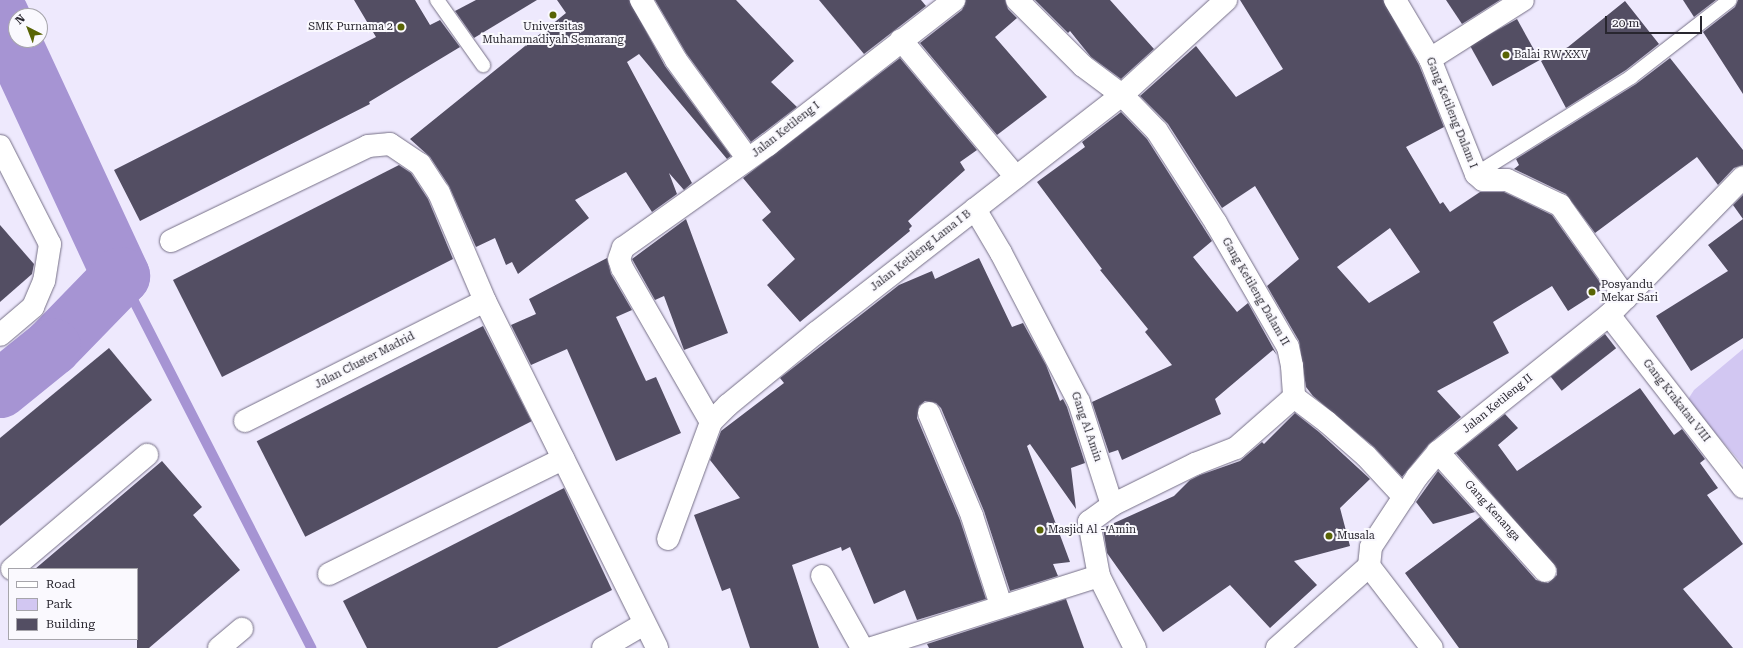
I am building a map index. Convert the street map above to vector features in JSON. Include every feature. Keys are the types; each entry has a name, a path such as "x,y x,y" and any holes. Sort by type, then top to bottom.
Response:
{"street":[{"path":"641,0 676,60 748,159"},
{"name":"Jalan Ketileng I","path":"711,422 619,258 630,241 748,159 954,0"},
{"name":"Gang Ketileng Dalam II","path":"1016,0 1084,66 1122,95 1157,131 1288,347 1292,366 1294,397"},
{"name":"Jalan Ketileng Lama I B","path":"668,539 711,422 816,333 1122,95 1226,0"},
{"name":"Gang Ketileng Dalam I","path":"1395,0 1430,59 1476,174 1483,180 1507,180 1560,205 1626,298"},
{"path":"1430,59 1523,0"},
{"path":"901,40 1016,177"},
{"path":"171,241 368,146 390,144 420,164 439,194 485,301 657,648"},
{"path":"0,146 50,244 44,281 33,307 0,335"},
{"name":"Jalan Ketileng II","path":"1370,566 1371,547 1404,497 1438,452 1609,315 1743,177"},
{"name":"Gang Al Amin","path":"975,209 1005,259 1079,402 1112,505"},
{"name":"Jalan Cluster Madrid","path":"245,421 485,301"},
{"name":"Gang Krakatau VIII","path":"1609,315 1743,487"},
{"path":"1135,648 1099,576 1089,522 1112,505 1195,464 1236,448 1294,397 1327,422 1360,452 1404,497"},
{"path":"929,413 972,516 1001,605"},
{"name":"Gang Kenanga","path":"1438,452 1545,571"},
{"path":"13,568 147,455"},
{"path":"329,574 563,459"},
{"path":"1277,648 1370,566 1432,648"},
{"path":"0,579 8,572"},
{"path":"822,576 862,648"},
{"path":"872,648 1001,605 1099,576"},
{"path":"603,648 644,624"},
{"path":"219,648 242,629"}],"lane":[{"path":"437,0 483,65"},
{"path":"1476,174 1631,77 1730,0"}],"green space":[{"path":"1743,349 1743,465 1687,401 1694,390"}],"building":[{"path":"354,0 415,0 430,25 440,20 460,47 369,102 370,104 140,221 114,170 376,37"},
{"path":"476,0 537,0 474,38 455,11"},
{"path":"557,0 629,0 665,66 731,156 727,159 639,54 627,62 692,183 684,190 669,173 677,194 652,212 626,172 575,200 589,218 518,274 512,262 506,265 495,238 476,247 449,186 430,157 410,139 566,13"},
{"path":"655,0 736,0 794,61 771,82 797,107 751,142 686,53"},
{"path":"819,0 921,0 926,6 864,54"},
{"path":"966,0 1005,0 1008,9 1017,18 995,37 1047,97 997,135 920,43 962,10"},
{"path":"1035,0 1110,0 1154,49 1121,79 1091,57 1070,31 1068,33"},
{"path":"1240,0 1383,0 1419,65 1444,127 1406,147 1440,204 1443,202 1450,212 1480,192 1504,192 1552,215 1604,288 1568,311 1552,286 1493,322 1509,353 1437,391 1461,417 1429,444 1402,477 1374,447 1313,396 1306,387 1299,341 1267,286 1299,259 1255,186 1222,208 1168,124 1140,96 1196,46 1236,97 1283,69","holes":["1390,228 1420,272 1369,303 1337,267"]},
{"path":"1446,0 1500,0 1462,24"},
{"path":"1683,0 1716,0 1694,17"},
{"path":"1738,0 1743,0 1743,94 1703,32 1735,7"},
{"path":"1625,1 1659,44 1626,70 1566,108 1541,61 1568,47"},
{"name":"Balai RW XXV","path":"1517,19 1540,60 1493,86 1470,45"},
{"path":"900,58 977,150 960,162 965,170 908,221 912,226 909,229 910,231 800,322 767,285 795,259 762,220 771,212 743,178"},
{"path":"1670,58 1743,150 1743,165 1734,168 1718,185 1697,157 1595,233 1566,194 1514,169 1519,165 1516,159 1636,84"},
{"path":"1121,112 1147,139 1212,241 1193,257 1237,312 1248,303 1277,355 1273,350 1215,399 1221,414 1122,460 1118,450 1109,453 1092,402 1172,365 1145,332 1148,329 1100,270 1102,269 1037,182 1085,147 1082,142"},
{"path":"399,165 411,173 428,199 453,259 222,377 173,280"},
{"path":"1743,195 1743,219 1733,205"},
{"path":"686,219 728,333 684,350 664,296 655,300 632,259"},
{"path":"1743,219 1743,338 1691,371 1656,316 1728,271 1708,245"},
{"path":"0,225 34,264 32,274 0,302"},
{"path":"607,258 611,274 632,310 616,317 646,381 656,377 681,433 616,461 567,349 531,365 511,325 536,314 529,299"},
{"path":"979,258 1012,327 1023,323 1046,365 1060,401 1063,399 1067,407 1085,463 1071,468 1076,509 1030,444 1027,446 1070,562 1053,564 1058,576 1010,591 984,511 941,408 936,403 925,401 919,406 917,418 960,520 986,599 917,620 905,590 874,604 850,547 842,551 841,547 792,565 819,648 750,648 730,588 722,591 694,515 740,498 710,460 721,431 784,383 780,378 899,285 932,271 935,279"},
{"path":"483,326 532,421 305,537 257,441"},
{"path":"1605,334 1616,348 1562,391 1551,376"},
{"path":"109,348 152,400 0,526 0,438"},
{"path":"1640,388 1674,435 1682,429 1705,459 1700,463 1718,488 1707,495 1743,544 1683,589 1733,648 1459,648 1405,573 1480,517 1536,580 1548,583 1557,575 1557,569 1456,453 1505,414 1518,428 1498,445 1517,471"},
{"path":"1295,413 1319,432 1370,479 1340,508 1350,546 1294,561 1317,585 1270,628 1230,585 1163,632 1107,553 1103,528 1174,496 1190,480 1200,475 1240,461 1262,442 1264,444"},
{"path":"162,461 202,507 193,515 240,570 149,648 137,648 138,568 36,568"},
{"path":"1438,471 1475,512 1433,524 1416,502"},
{"path":"564,488 612,590 497,648 367,648 343,601"},
{"path":"1066,599 1084,648 929,648 927,644"}],"waterway":[{"path":"0,15 121,276 52,347 0,389"},
{"path":"121,276 311,648"}],"place":[{"name":"Universitas Muhammadiyah Semarang","path":"553,15"},
{"name":"SMK Purnama 2","path":"401,27"},
{"name":"Balai RW XXV","path":"1506,55"},
{"name":"Posyandu Mekar Sari","path":"1592,292"},
{"name":"Masjid Al - Amin","path":"1040,530"},
{"name":"Musala","path":"1329,536"}]}
